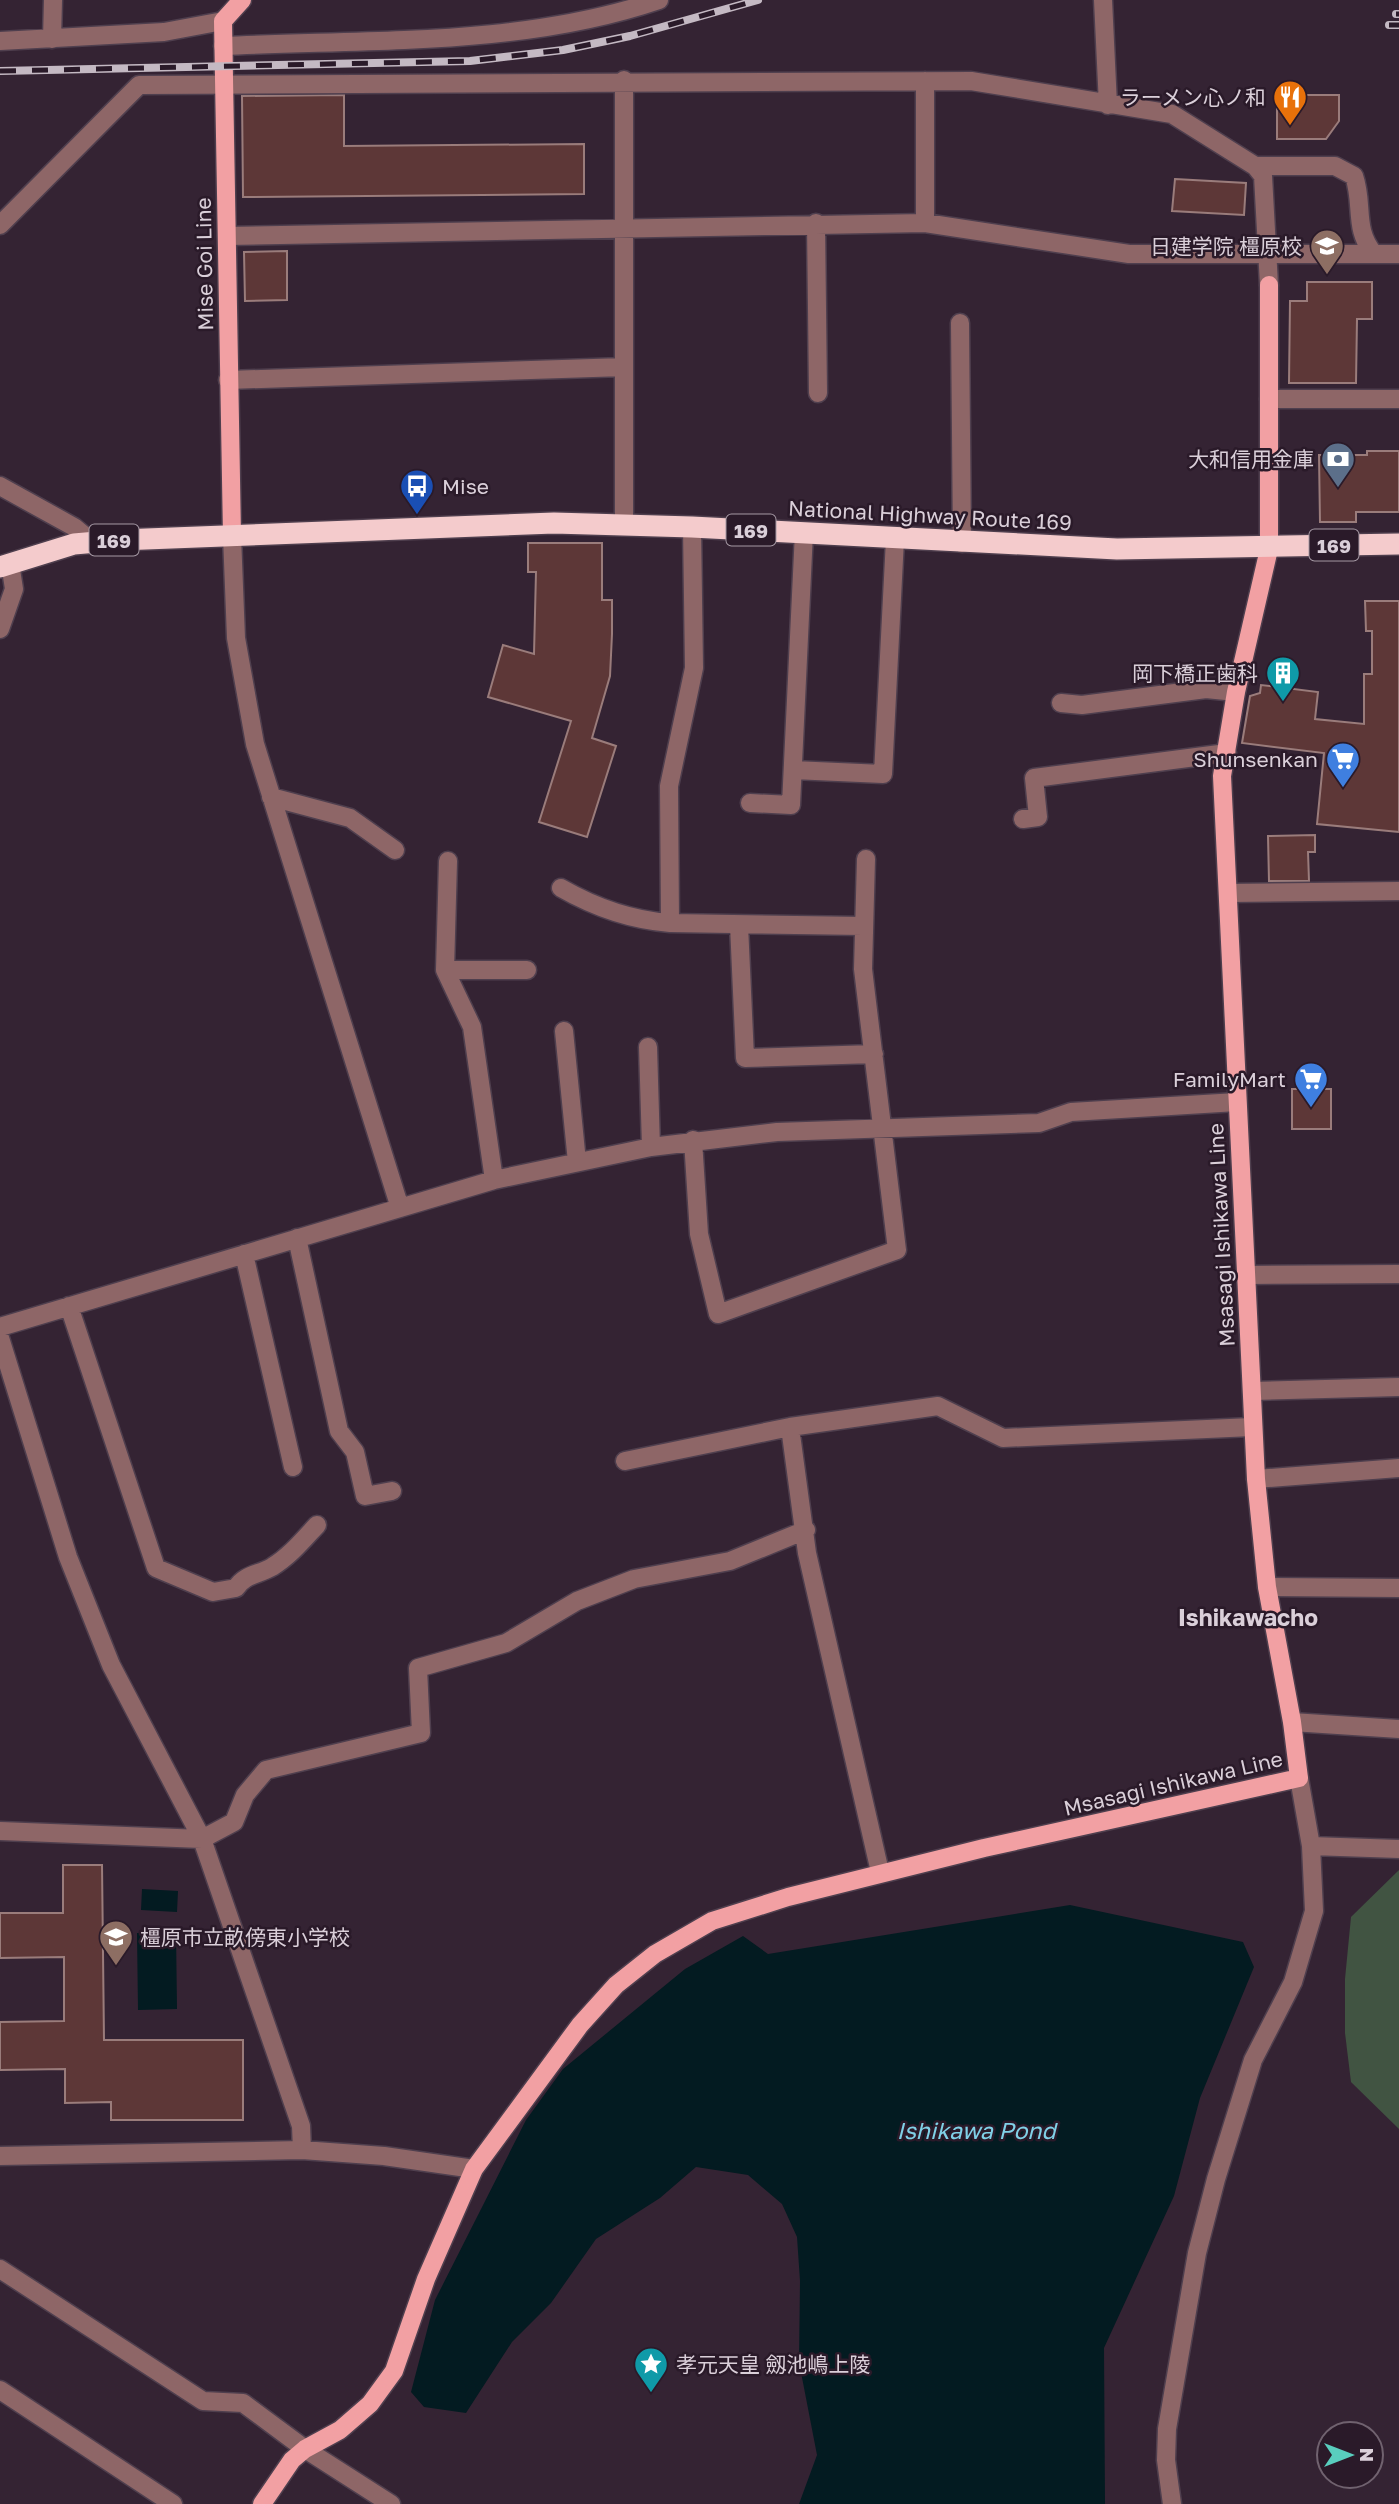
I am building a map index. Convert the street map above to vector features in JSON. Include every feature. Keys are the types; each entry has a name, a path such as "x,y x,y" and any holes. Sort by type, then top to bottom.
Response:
{"highway":[{"name":"National Highway Route 169","path":"5,565 74,544 92,542 554,523 804,532 962,543 1117,549 1269,549 1302,545 1399,544"}],"main road":[{"path":"223,21 242,0"},
{"name":"Mise Goi Line","path":"223,21 232,536"},
{"name":"Msasagi Ishikawa Line","path":"262,2504 292,2460 305,2449 340,2430 370,2404 394,2371 426,2279 474,2169 580,2025 616,1985 655,1954 712,1921 880,1872 1299,1778 1292,1722 1267,1587 1252,1427 1222,776 1236,692 1269,549 1269,285"}],"street":[{"path":"52,39 53,0"},
{"path":"223,46 459,36 659,0"},
{"path":"1104,0 1108,105"},
{"path":"0,41 164,32 223,21"},
{"path":"624,80 624,524"},
{"path":"0,225 139,85 624,80 971,81 1172,114 1187,120 1255,166 1263,176 1266,199 1269,285"},
{"path":"925,81 925,223"},
{"path":"1255,166 1335,166 1354,176 1360,200 1363,242 1374,254"},
{"path":"1266,199 1270,185 1297,167"},
{"path":"816,223 817,393"},
{"path":"227,236 623,226 925,223 1129,254 1399,254"},
{"path":"1269,285 1297,255"},
{"path":"960,323 962,543"},
{"path":"228,380 624,367"},
{"path":"1269,399 1399,399"},
{"path":"0,486 74,527 92,542"},
{"path":"670,923 669,786 694,668 692,527"},
{"path":"750,803 791,805 804,532"},
{"path":"232,536 239,670 255,744 400,1208"},
{"path":"793,770 883,774 895,539"},
{"path":"0,629 14,589 5,565"},
{"path":"1061,703 1082,705 1206,689 1236,692"},
{"path":"1023,819 1038,817 1034,778 1227,753"},
{"path":"271,797 350,818 395,850"},
{"path":"693,1140 699,1234 718,1314 897,1250 880,1130 863,969 866,859"},
{"path":"448,861 445,970 472,1027 494,1181"},
{"path":"561,888 590,905 615,913 670,923 863,926"},
{"path":"1228,893 1399,891"},
{"path":"739,925 745,1058 874,1054"},
{"path":"445,970 527,970"},
{"path":"564,1031 577,1162"},
{"path":"648,1047 651,1147"},
{"path":"0,1327 494,1181 651,1147 777,1132 1039,1123 1071,1112 1237,1102"},
{"path":"297,1238 339,1431 355,1452 365,1496 392,1491"},
{"path":"244,1254 293,1467"},
{"path":"1246,1275 1399,1274"},
{"path":"69,1306 156,1568 213,1592 236,1588 242,1578 271,1568 293,1552 317,1525"},
{"path":"0,1338 68,1557 111,1665 202,1839 301,2126 302,2150"},
{"path":"1252,1391 1399,1387"},
{"path":"625,1461 790,1427 938,1406 1003,1437 1252,1427"},
{"path":"790,1427 807,1553 880,1872"},
{"path":"1256,1479 1399,1468"},
{"path":"0,1831 202,1839 234,1822 245,1795 266,1769 421,1733 418,1668 506,1643 577,1601 634,1579 730,1561 806,1530"},
{"path":"1267,1587 1399,1588"},
{"path":"1292,1722 1399,1729"},
{"path":"1158,2504 1166,2460 1167,2429 1197,2253 1216,2179 1253,2060 1293,1982 1314,1911 1311,1846 1299,1778"},
{"path":"1311,1846 1399,1849"},
{"path":"0,2156 302,2150 384,2156 474,2169"},
{"path":"0,2269 204,2401 243,2403 305,2449 391,2504"},
{"path":"0,2390 173,2504"},
{"path":"1166,2460 1172,2504"}],"green space":[{"path":"1399,1870 1399,2129 1351,2082 1345,2033 1345,1979 1351,1917"}],"water":[{"path":"142,1889 178,1891 177,1912 141,1910"},
{"name":"Ishikawa Pond","path":"1070,1905 1243,1942 1254,1967 1200,2098 1174,2196 1104,2348 1105,2504 799,2504 817,2455 799,2362 800,2281 797,2237 782,2204 748,2175 696,2167 660,2198 596,2239 551,2303 512,2342 466,2413 424,2407 411,2392 435,2300 526,2120 563,2069 685,1969 743,1936 768,1954"},
{"path":"176,1932 177,2009 138,2010 137,1933"}],"building":[{"path":"344,95 344,146 584,144 584,194 243,197 242,96"},
{"path":"1277,95 1339,95 1339,121 1326,139 1277,139"},
{"path":"1175,179 1246,183 1244,215 1172,211"},
{"path":"287,251 287,300 245,301 244,252"},
{"path":"1307,282 1372,282 1372,319 1357,319 1356,383 1289,383 1290,301 1307,301"},
{"path":"1367,451 1399,451 1399,512 1356,512 1356,522 1320,522 1319,455 1367,455"},
{"path":"528,543 602,543 602,600 612,600 610,676 592,738 616,746 587,837 539,822 571,721 488,697 503,645 534,654 536,572 528,572"},
{"path":"1365,601 1399,601 1399,832 1317,824 1324,753 1242,743 1250,696 1260,693 1261,685 1318,692 1315,719 1364,724 1364,674 1372,674 1372,631 1366,631"},
{"path":"1315,835 1315,852 1308,852 1309,881 1269,881 1268,836"},
{"name":"FamilyMart","path":"1292,1089 1331,1089 1331,1129 1292,1129"},
{"path":"63,1865 102,1865 104,2040 243,2040 243,2120 111,2120 111,2102 65,2103 65,2069 0,2070 0,2022 64,2021 64,1957 0,1958 0,1913 63,1913"}],"railway":[{"path":"0,71 470,61 563,50 630,36 758,0"},
{"path":"1389,25 1399,25"}],"place":[{"name":"ラーメン心ノ和","path":"1290,127"},
{"name":"日建学院 橿原校","path":"1327,276"},
{"name":"大和信用金庫","path":"1338,489"},
{"name":"Mise","path":"417,516"},
{"name":"岡下橋正歯科","path":"1283,703"},
{"name":"Shunsenkan","path":"1343,789"},
{"name":"FamilyMart","path":"1311,1109"},
{"name":"橿原市立畝傍東小学校","path":"116,1967"},
{"name":"孝元天皇 劔池嶋上陵","path":"651,2394"}],"district":[{"name":"Ishikawacho","path":"1248,1617"}]}
